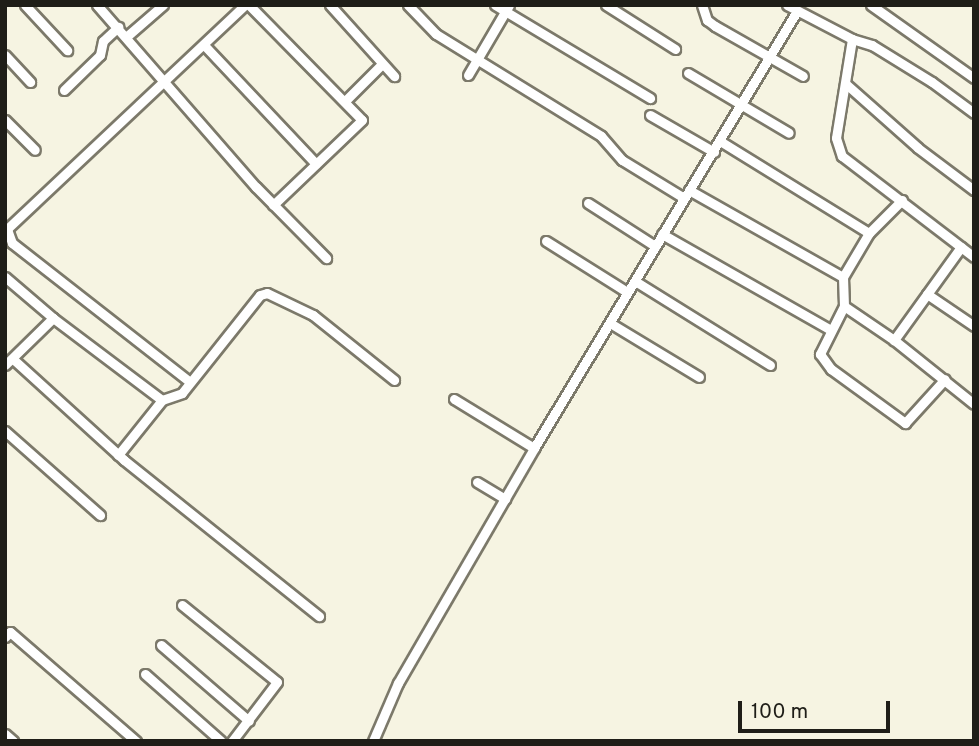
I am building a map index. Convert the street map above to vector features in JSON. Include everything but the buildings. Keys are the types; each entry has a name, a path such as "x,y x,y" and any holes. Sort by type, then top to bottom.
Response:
{"street":[{"path":"25,5 67,50"},
{"path":"97,5 273,205 326,258"},
{"path":"126,37 163,5"},
{"path":"190,382 12,243 6,228 247,5 360,114 360,125 273,205"},
{"path":"330,5 394,76"},
{"path":"408,5 436,34 601,136 622,160 843,277"},
{"path":"495,5 506,9 650,98"},
{"path":"606,5 675,49"},
{"path":"702,5 707,20 715,26 803,76"},
{"path":"787,5 932,82 974,113"},
{"path":"870,5 974,78"},
{"path":"468,75 506,9"},
{"path":"373,741 398,683 534,448 797,11"},
{"path":"64,90 100,55 103,41 118,27"},
{"path":"852,39 837,147 850,164 902,200 974,257"},
{"path":"204,46 316,164"},
{"path":"5,55 30,82"},
{"path":"345,101 382,64"},
{"path":"688,73 789,132"},
{"path":"846,84 918,148 974,190"},
{"path":"650,115 714,152"},
{"path":"5,120 35,150"},
{"path":"720,141 869,233"},
{"path":"902,200 869,233 843,277 844,306 821,349 822,359 905,423 945,379"},
{"path":"588,203 655,246"},
{"path":"662,234 831,330"},
{"path":"546,241 627,292"},
{"path":"894,340 961,247"},
{"path":"5,277 53,318 162,400"},
{"path":"635,281 770,365"},
{"path":"118,455 162,400 182,393 260,295 267,293 313,315 394,380"},
{"path":"928,294 974,326"},
{"path":"844,306 894,340 974,404"},
{"path":"53,318 9,362 118,455 320,616"},
{"path":"610,323 699,377"},
{"path":"454,399 534,448"},
{"path":"5,431 100,515"},
{"path":"477,482 505,499"},
{"path":"182,605 277,682 232,741"},
{"path":"5,637 10,632 130,739"},
{"path":"161,645 249,721"},
{"path":"145,674 221,741"},
{"path":"5,734 13,741"}]}
